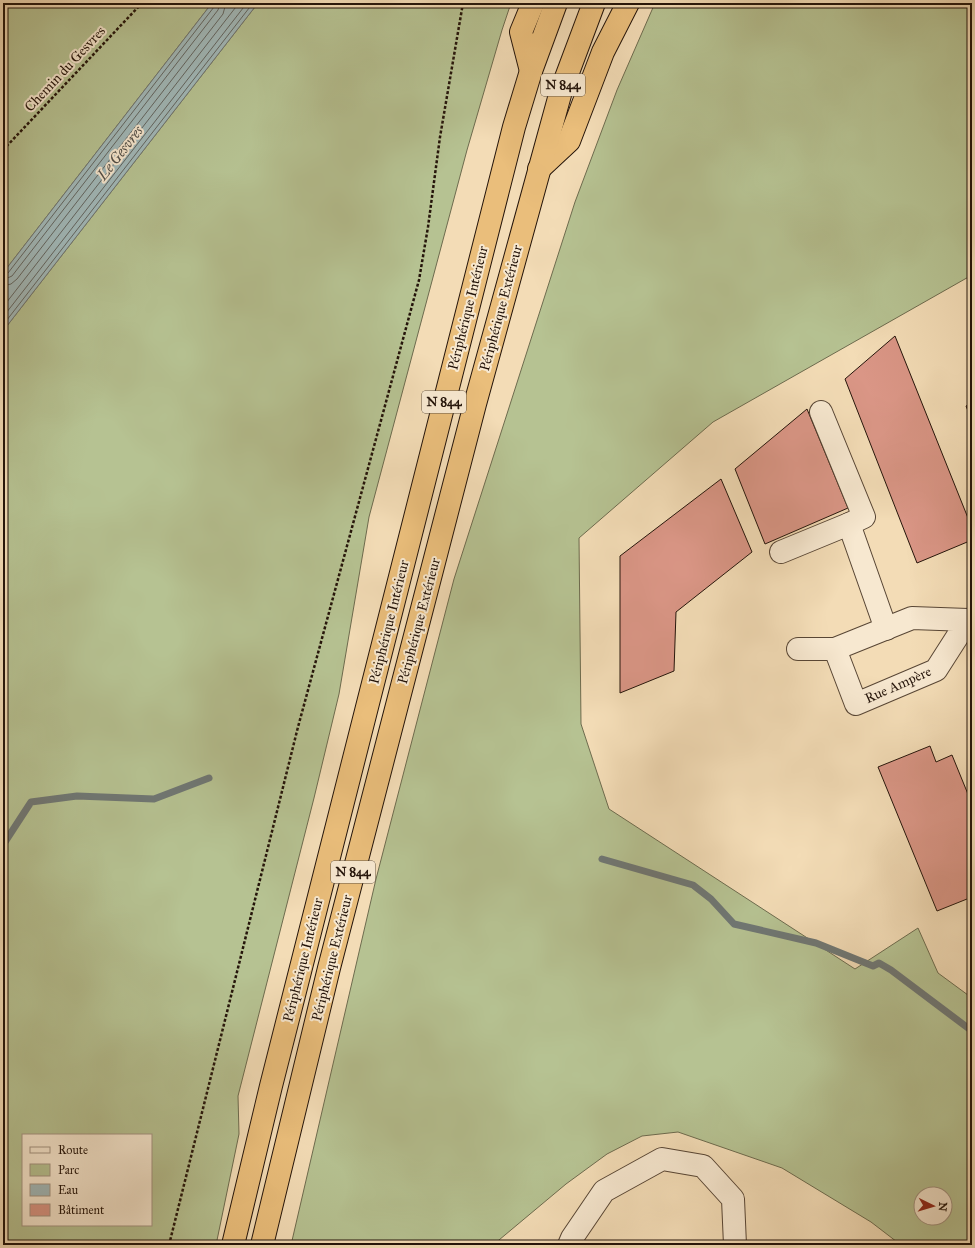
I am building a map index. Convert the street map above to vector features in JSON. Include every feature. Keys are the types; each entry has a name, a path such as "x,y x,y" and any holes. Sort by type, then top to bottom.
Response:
{"highway":[{"path":"531,71 521,32 533,3"},
{"name":"Périphérique Intérieur","path":"233,1245 271,1086 514,127 531,71 556,3"},
{"name":"Périphérique Extérieur","path":"262,1245 332,953 475,404 538,170 561,91 594,3"},
{"path":"538,170 569,141 603,52 628,3"}],"street":[{"path":"781,552 864,517 821,412"},
{"path":"849,524 886,629"},
{"name":"Rue Ampère","path":"912,618 970,620 936,670 856,704 836,649 912,618"},
{"path":"798,649 836,649"},
{"path":"569,1245 572,1238 604,1191 662,1159 703,1166 733,1199 735,1245"}],"path":[{"name":"Chemin du Gesvres","path":"3,150 142,3"},
{"path":"169,1245 298,727 419,280 428,227 440,137 463,3"}],"green space":[{"path":"3,3 212,3 3,273"},
{"path":"258,3 511,3 467,150 369,517 339,694 238,1096 239,1134 216,1245 3,1245 3,331"},
{"path":"655,3 972,3 972,275 713,422 579,538 581,724 609,809 855,969 918,928 938,973 972,998 972,1245 901,1245 871,1222 782,1168 678,1132 642,1136 607,1154 566,1184 493,1245 291,1245 376,879 454,579 575,202 617,90"}],"water":[{"name":"Le Gesvres","path":"212,3 258,3 3,331 3,273"}],"building":[{"path":"895,336 972,528 972,540 917,563 845,379"},
{"path":"972,403 972,421 966,406"},
{"path":"807,409 848,508 765,544 735,469"},
{"path":"721,479 752,552 676,612 674,671 620,693 620,556"},
{"path":"930,746 936,762 952,755 972,804 972,897 937,911 878,767"}],"waterway":[{"path":"3,845 31,802 77,796 154,799 209,778"},
{"path":"602,859 693,885 711,899 734,924 816,943 873,966 879,963 891,970 972,1031"}]}
